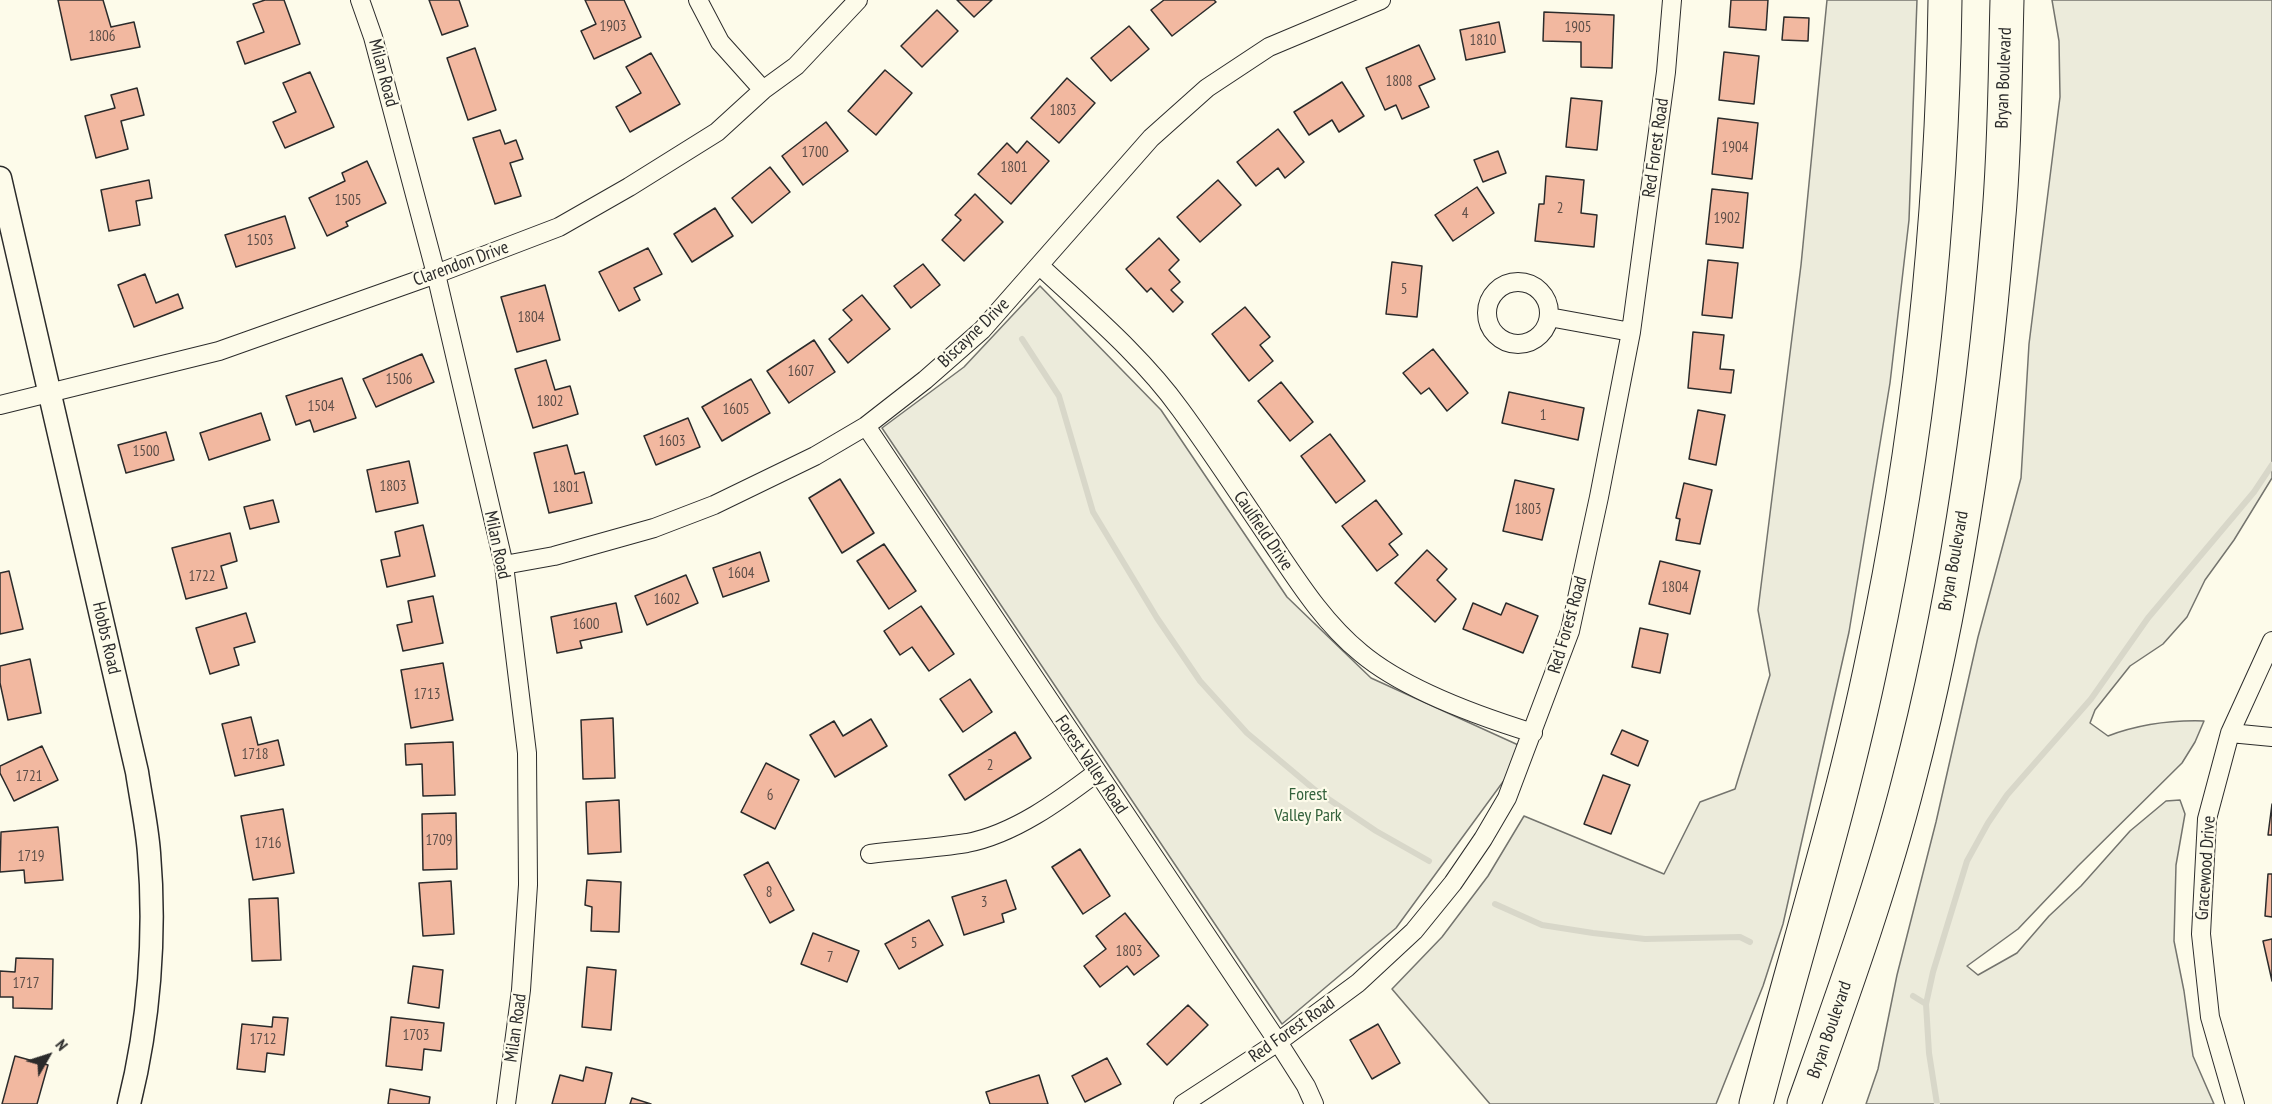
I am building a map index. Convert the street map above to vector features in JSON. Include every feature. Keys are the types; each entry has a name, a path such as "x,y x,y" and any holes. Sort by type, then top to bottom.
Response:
{"highway":[{"path":"1756,1104 1842,791 1873,657 1893,552 1916,410 1935,236 1945,0"},
{"name":"Bryan Boulevard","path":"1804,1104 1863,935 1906,792 1927,704 1957,555 1980,394 1998,225 2007,0"}],"street":[{"name":"Milan Road","path":"360,0 373,37 436,274 504,565 527,753 528,885 521,990 506,1104"},
{"path":"698,0 720,42 763,90"},
{"name":"Clarendon Drive","path":"0,405 219,351 436,274 559,227 717,132 763,90 796,66 858,0"},
{"name":"Biscayne Drive","path":"504,565 554,556 674,521 714,505 795,466 866,426 925,380 982,330 1151,138 1207,88 1269,47 1381,0"},
{"name":"Red Forest Road","path":"1183,1104 1278,1042 1358,983 1421,922 1453,883 1484,839 1507,798 1570,631 1599,497 1631,332 1666,72 1671,0"},
{"name":"Hobbs Road","path":"0,178 137,772 149,852 150,948 141,1058 129,1104"},
{"name":"Caulfield Drive","path":"1040,266 1132,352 1179,407 1302,588 1329,621 1361,653 1406,683 1494,720 1533,733"},
{"path":"1549,317 1631,332"},
{"name":"Forest Valley Road","path":"866,426 1278,1042 1306,1086 1314,1104"},
{"name":"Gracewood Drive","path":"2235,1104 2210,1017 2202,934 2207,819 2230,733 2272,641"},
{"path":"2230,733 2272,737"},
{"path":"870,854 969,842 1015,826 1061,799 1096,773"}],"green space":[{"path":"1827,0 1917,0 1909,220 1890,383 1849,632 1783,924 1763,986 1716,1104 1490,1104 1392,989 1442,937 1488,876 1524,816 1664,874 1700,802 1735,789 1770,675 1758,610 1801,265"},
{"path":"2052,0 2272,0 2272,478 2234,540 2205,580 2187,617 2163,644 2130,666 2095,710 2090,723 2108,736 2132,728 2156,724 2204,721 2182,763 2018,929 1967,966 1978,975 2017,953 2130,831 2166,801 2180,800 2185,814 2176,865 2174,941 2193,1056 2214,1104 1866,1104 1878,1069 1897,975 1936,822 1978,637 2021,478 2029,344 2060,97 2059,41"},
{"name":"Forest Valley Park","path":"1040,286 1161,410 1287,597 1371,678 1527,749 1396,928 1282,1024 882,428 964,367"}],"building":[{"path":"58,0 103,0 111,27 134,22 140,47 71,60"},
{"path":"265,0 284,0 300,44 245,64 237,42 264,32 253,4"},
{"path":"429,0 459,0 468,26 442,35"},
{"path":"585,0 624,0 641,37 594,59 581,31 596,24"},
{"path":"957,0 992,0 974,17"},
{"path":"1164,0 1214,0 1216,2 1172,36 1151,10"},
{"path":"1731,0 1768,0 1766,30 1729,27"},
{"path":"937,10 958,31 922,67 901,46"},
{"path":"1544,12 1614,15 1612,68 1581,67 1581,42 1543,41"},
{"path":"1784,17 1809,18 1808,41 1782,40"},
{"path":"1499,22 1505,52 1466,60 1460,30"},
{"path":"1129,26 1149,49 1111,81 1091,58"},
{"path":"1419,45 1435,79 1419,86 1429,107 1402,119 1396,105 1385,110 1366,68"},
{"path":"475,48 496,110 468,120 447,58"},
{"path":"1724,52 1759,56 1754,104 1719,100"},
{"path":"651,53 680,104 630,132 616,107 641,93 626,67"},
{"path":"885,70 912,93 876,135 848,111"},
{"path":"310,72 334,127 285,148 273,122 296,112 283,83"},
{"path":"1067,78 1095,103 1059,143 1031,118"},
{"path":"1342,82 1364,116 1339,132 1332,120 1309,135 1294,112"},
{"path":"137,88 144,115 121,121 128,149 96,158 85,116 115,108 111,95"},
{"path":"1571,98 1602,101 1597,150 1566,147"},
{"path":"1718,118 1758,123 1752,179 1712,174"},
{"path":"826,122 848,151 803,185 782,156"},
{"path":"1278,129 1304,162 1285,178 1278,168 1256,186 1237,162"},
{"path":"500,130 505,144 516,140 523,159 510,163 521,196 495,204 473,138"},
{"path":"1027,141 1049,161 1011,204 978,174 1007,143 1017,153"},
{"path":"1498,151 1506,173 1483,182 1474,160"},
{"path":"367,161 386,203 346,222 348,226 327,236 309,198 345,181 342,173"},
{"path":"770,167 790,192 752,223 732,198"},
{"path":"1546,176 1584,180 1581,213 1597,215 1594,247 1535,241 1539,204 1544,204"},
{"path":"149,180 152,198 136,201 140,225 109,231 101,190"},
{"path":"1218,180 1241,205 1200,242 1177,217"},
{"path":"1477,187 1494,213 1453,241 1435,215"},
{"path":"1712,189 1748,193 1743,248 1706,244"},
{"path":"975,194 1003,222 964,261 942,240 961,220 955,215"},
{"path":"715,208 733,236 692,262 674,234"},
{"path":"285,216 295,248 236,267 225,235"},
{"path":"1159,238 1179,260 1169,270 1180,282 1171,290 1183,302 1173,312 1151,288 1147,292 1126,269"},
{"path":"648,248 662,274 634,288 640,300 619,311 599,272"},
{"path":"1708,260 1738,263 1732,318 1702,315"},
{"path":"1392,262 1422,266 1417,317 1386,314"},
{"path":"923,264 940,285 911,308 894,286"},
{"path":"145,274 156,303 178,294 183,308 134,327 118,285"},
{"path":"545,285 560,340 517,352 501,297"},
{"path":"862,295 890,329 848,363 829,339 852,320 843,310"},
{"path":"1245,307 1270,337 1260,345 1273,361 1249,381 1212,334"},
{"path":"1693,332 1724,335 1720,369 1734,370 1731,393 1688,388"},
{"path":"814,340 835,372 789,403 767,371"},
{"path":"1433,349 1468,393 1447,411 1429,388 1421,394 1403,373"},
{"path":"422,354 434,382 376,407 363,379"},
{"path":"546,360 555,390 570,386 578,414 533,428 515,369"},
{"path":"342,378 356,418 314,432 310,420 296,425 286,396"},
{"path":"751,379 770,413 722,441 702,407"},
{"path":"1281,382 1313,422 1290,441 1258,401"},
{"path":"1509,392 1584,408 1578,440 1502,423"},
{"path":"1698,410 1725,415 1716,465 1689,459"},
{"path":"261,413 270,440 209,460 200,433"},
{"path":"688,418 700,447 656,465 644,436"},
{"path":"166,432 174,460 126,473 118,445"},
{"path":"1330,434 1365,481 1336,503 1301,456"},
{"path":"567,445 575,474 584,472 592,503 549,513 534,453"},
{"path":"409,461 418,503 376,512 367,470"},
{"path":"840,479 874,533 842,553 809,498"},
{"path":"1515,480 1554,489 1542,540 1503,531"},
{"path":"1684,483 1712,490 1700,544 1676,540 1680,519 1676,518"},
{"path":"273,500 279,522 250,529 244,507"},
{"path":"1376,500 1402,534 1389,544 1398,555 1377,571 1342,526"},
{"path":"423,525 435,576 387,587 381,560 400,556 395,532"},
{"path":"230,533 237,561 221,566 227,588 186,599 172,548"},
{"path":"884,544 916,591 889,609 857,561"},
{"path":"1427,550 1447,569 1437,580 1456,599 1435,622 1395,583"},
{"path":"760,552 769,581 723,597 713,568"},
{"path":"1660,561 1700,571 1690,614 1649,604"},
{"path":"9,571 23,629 0,634 0,573"},
{"path":"686,575 698,603 647,625 635,596"},
{"path":"433,596 443,643 403,651 397,625 412,622 408,601"},
{"path":"616,603 622,632 580,641 582,648 557,653 551,617"},
{"path":"1473,603 1501,615 1506,603 1538,616 1523,653 1463,629"},
{"path":"921,606 954,654 929,671 912,647 900,655 884,631"},
{"path":"246,613 255,642 234,648 239,665 210,674 196,628"},
{"path":"1640,628 1668,634 1660,673 1632,667"},
{"path":"30,659 41,713 8,720 0,683 0,666"},
{"path":"443,663 453,720 411,728 401,670"},
{"path":"970,679 992,712 963,732 940,699"},
{"path":"251,717 258,745 278,740 284,765 235,776 222,724"},
{"path":"613,718 615,778 583,779 581,720"},
{"path":"871,719 887,746 835,777 810,735 834,721 843,736"},
{"path":"1622,730 1648,741 1638,766 1611,754"},
{"path":"1015,732 1031,758 965,800 949,775"},
{"path":"453,742 455,795 423,796 422,764 406,765 405,744"},
{"path":"42,746 58,780 14,801 0,773 0,766"},
{"path":"766,763 799,780 775,829 741,812"},
{"path":"1603,775 1630,785 1611,834 1584,824"},
{"path":"619,800 621,852 588,854 586,802"},
{"path":"2272,804 2272,835 2268,835"},
{"path":"283,809 294,873 253,880 241,816"},
{"path":"456,813 457,869 423,870 422,814"},
{"path":"58,827 63,880 25,883 24,870 0,872 1,832"},
{"path":"1080,849 1110,896 1083,914 1052,867"},
{"path":"768,862 794,910 770,923 744,875"},
{"path":"2268,874 2272,874 2272,917 2265,916"},
{"path":"587,880 621,882 619,932 591,931 592,907 585,905"},
{"path":"1006,880 1016,909 1002,914 1004,922 964,935 952,897"},
{"path":"451,881 454,934 423,936 419,883"},
{"path":"278,898 281,960 252,961 249,899"},
{"path":"1125,913 1159,956 1134,975 1127,966 1100,987 1084,966 1106,949 1096,936"},
{"path":"929,920 943,945 899,969 885,944"},
{"path":"813,933 859,951 847,982 801,964"},
{"path":"2272,939 2272,981 2263,941"},
{"path":"16,958 53,959 52,1009 13,1008 13,997 0,997 0,971 15,972"},
{"path":"413,966 443,970 439,1008 408,1003"},
{"path":"587,967 616,970 611,1030 582,1027"},
{"path":"1188,1005 1208,1025 1167,1065 1147,1044"},
{"path":"273,1017 288,1018 284,1055 267,1053 265,1072 237,1069 242,1024 272,1027"},
{"path":"391,1017 444,1023 441,1051 424,1049 422,1070 386,1066"},
{"path":"1378,1024 1400,1063 1372,1079 1350,1040"},
{"path":"15,1056 48,1065 37,1104 2,1104"},
{"path":"1107,1058 1121,1084 1085,1102 1072,1076"},
{"path":"586,1067 612,1073 605,1104 552,1104 560,1075 583,1081"},
{"path":"1039,1075 1048,1104 990,1104 986,1092"},
{"path":"390,1089 430,1097 429,1104 388,1104"},
{"path":"632,1098 651,1104 630,1104"}],"waterway":[{"path":"1022,339 1059,396 1093,512 1157,618 1200,681 1247,733 1315,790 1376,831 1429,861"},
{"path":"1937,1104 1929,1053 1926,1004 1933,972 1967,861 2007,795 2091,699 2148,618 2254,492 2272,465"},
{"path":"1495,904 1542,925 1593,933 1645,939 1740,937 1750,942"},
{"path":"1913,996 1926,1004"}]}
